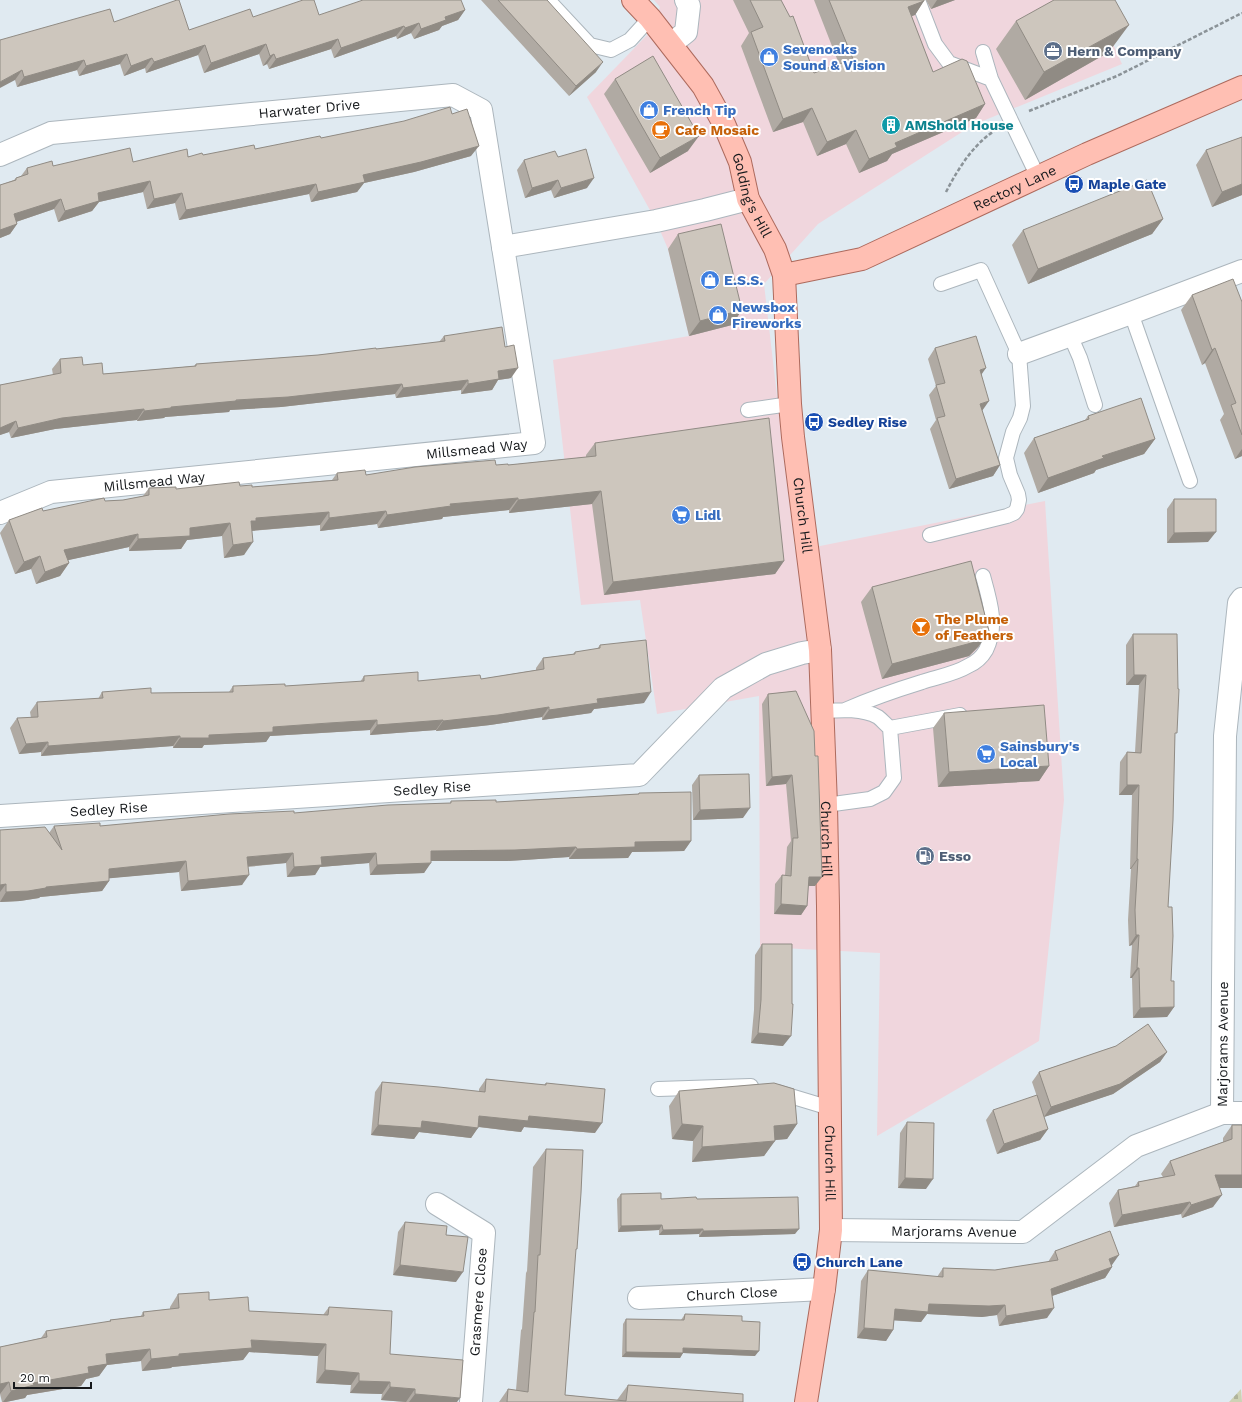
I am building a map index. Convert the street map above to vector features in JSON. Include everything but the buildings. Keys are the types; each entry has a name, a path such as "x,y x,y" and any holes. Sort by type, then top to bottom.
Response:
{"main road":[{"name":"Golding's Hill","path":"633,0 671,44 702,86 724,124 740,162 748,199 775,249 784,275"},
{"name":"Rectory Lane","path":"784,275 862,259 1087,154 1242,87"},
{"name":"Church Hill","path":"784,275 790,404 820,650 826,805 831,1230 824,1289 806,1402"}],"street":[{"path":"671,44 686,32 689,6 686,0"},
{"name":"Harwater Drive","path":"0,155 51,133 452,95 480,110 503,247"},
{"path":"503,247 656,221 748,199"},
{"name":"Millsmead Way","path":"0,513 51,492 534,443 503,247"},
{"path":"1019,354 1242,271"},
{"name":"Marjorams Avenue","path":"831,1230 1023,1232 1136,1146 1232,1113 1225,736 1239,603 1242,599"},
{"name":"Sedley Rise","path":"0,816 639,775 723,688 766,664 802,653 820,650"},
{"name":"Grasmere Close","path":"437,1204 484,1233 470,1402"},
{"name":"Church Close","path":"639,1298 824,1289"}],"lane":[{"path":"548,0 590,45 611,50 630,40 650,18"},
{"path":"918,0 936,44 949,63 991,79"},
{"path":"983,52 991,79 1038,177"},
{"path":"930,535 1006,516 1014,513 1018,509 1018,494 1010,475 1006,458 1013,432 1020,418 1023,406 1019,354 981,270 941,284"},
{"path":"1131,313 1190,481"},
{"path":"1070,335 1080,358 1095,405"},
{"path":"748,410 790,404"},
{"path":"845,710 883,694 967,667 980,658 991,638 993,621 991,606 983,576"},
{"path":"822,711 845,710 864,713 878,718 890,728 894,778 884,792 870,799 826,805"},
{"path":"890,728 975,713"},
{"path":"658,1089 754,1086 830,1108"}],"path":[{"path":"943,198 960,166 983,138 1010,119 1118,76 1242,13"}],"shaded area":[{"path":"654,0 1093,0 1122,64 973,125 818,224 764,284 795,551 1045,501 1064,800 1039,1041 877,1136 880,953 760,947 759,696 657,714 640,600 581,605 553,360 689,336 668,249 656,221 587,97 650,32 660,7"}],"green space":[{"path":"1241,1389 1242,1402 1229,1402"}],"place":[{"name":"Hern & Company","path":"1053,51"},
{"name":"Sevenoaks Sound & Vision","path":"769,57"},
{"name":"French Tip","path":"649,110"},
{"name":"AMShold House","path":"891,125"},
{"name":"Cafe Mosaic","path":"661,130"},
{"name":"Maple Gate","path":"1074,184"},
{"name":"E.S.S.","path":"710,280"},
{"name":"Newsbox Fireworks","path":"718,315"},
{"name":"Sedley Rise","path":"814,422"},
{"name":"Lidl","path":"681,515"},
{"name":"The Plume of Feathers","path":"921,627"},
{"name":"Sainsbury's Local","path":"986,754"},
{"name":"Esso","path":"925,856"},
{"name":"Church Lane","path":"802,1262"}]}
